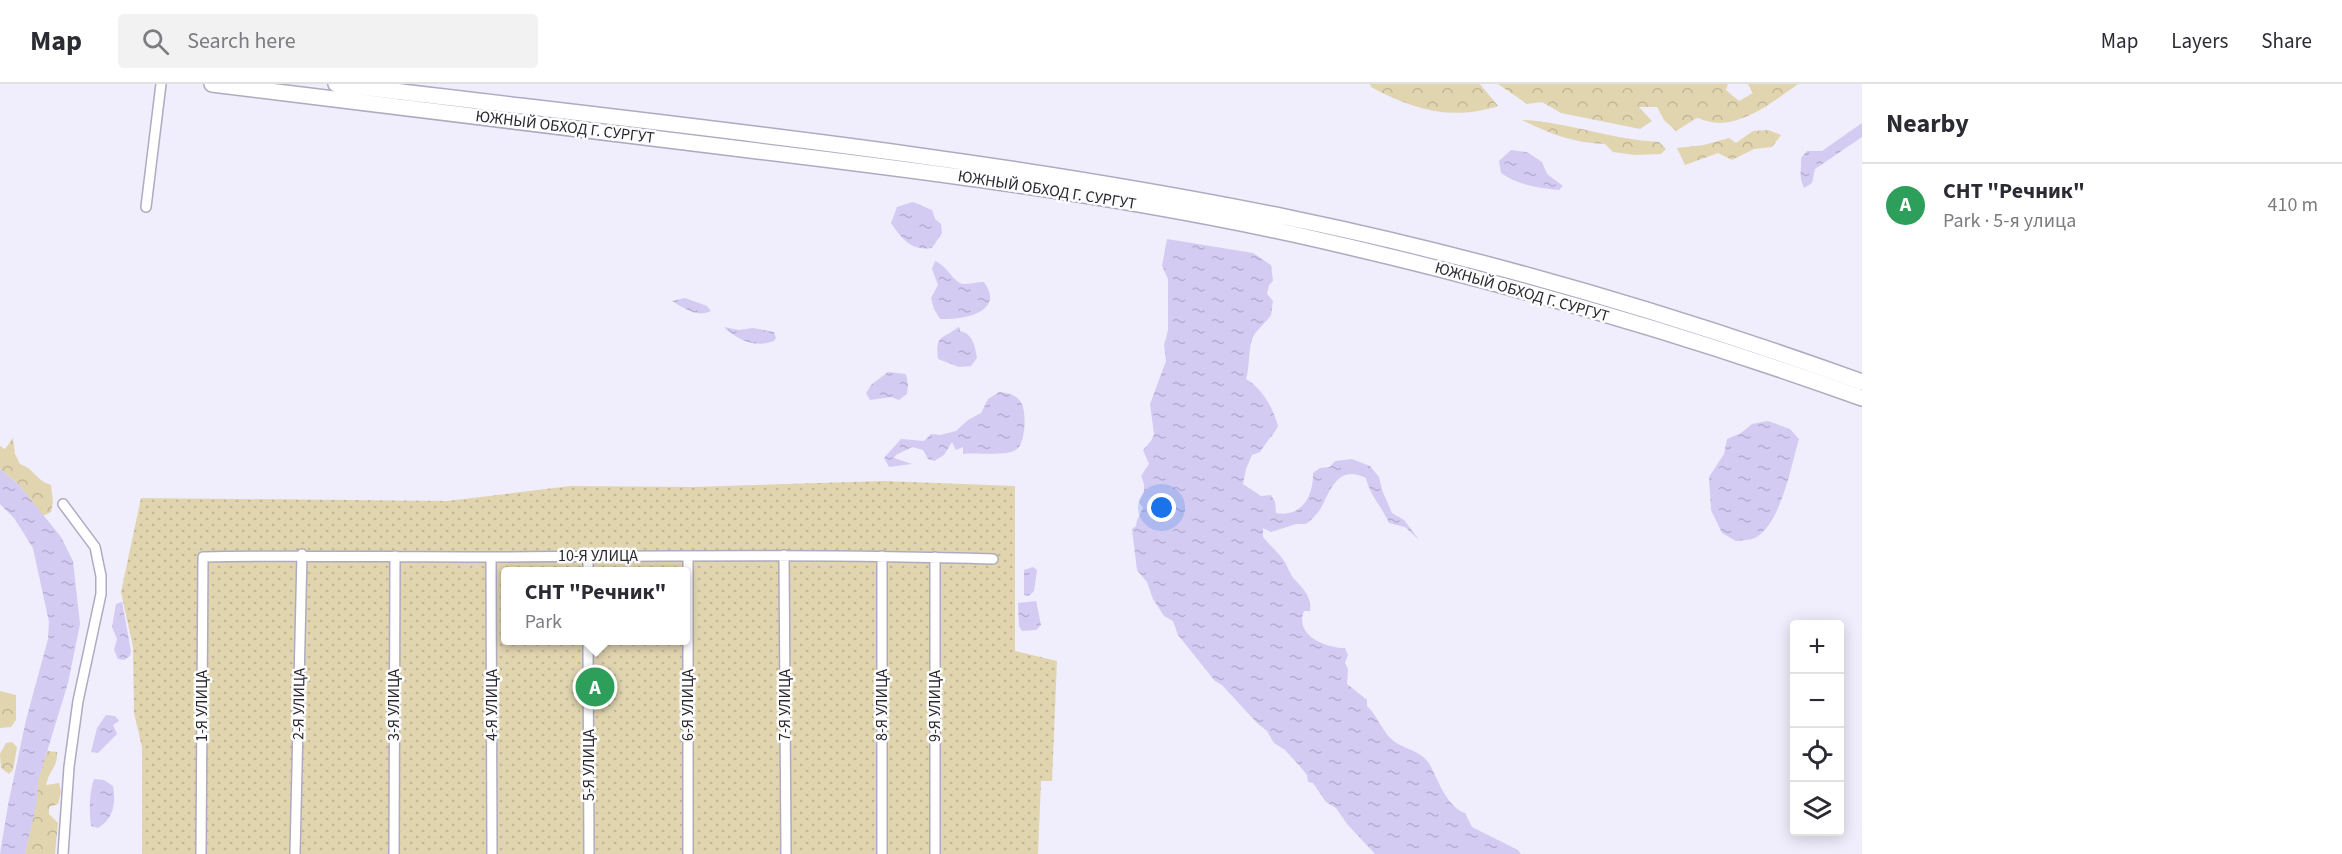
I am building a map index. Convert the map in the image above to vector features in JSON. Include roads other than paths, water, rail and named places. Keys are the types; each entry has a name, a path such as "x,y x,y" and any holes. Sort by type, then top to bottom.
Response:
{"highway":[{"name":"ЮЖНЫЙ ОБХОД Г. СУРГУТ","path":"212,84 966,177 1212,218 1467,274 1635,323 1862,398"},
{"name":"ЮЖНЫЙ ОБХОД Г. СУРГУТ","path":"336,84 968,162 1082,179 1249,210 1471,260 1640,309 1862,382"}],"street":[{"path":"146,207 161,84"},
{"path":"63,504 95,547 101,576 101,594 73,734 63,854"},
{"name":"2-Я УЛИЦА","path":"295,854 302,555"},
{"name":"10-Я УЛИЦА","path":"203,557 783,555 993,558"},
{"name":"7-Я УЛИЦА","path":"783,555 786,854"},
{"name":"3-Я УЛИЦА","path":"394,854 395,556"},
{"name":"4-Я УЛИЦА","path":"491,556 492,854"},
{"path":"588,556 588,567"},
{"name":"6-Я УЛИЦА","path":"688,556 688,567"},
{"name":"8-Я УЛИЦА","path":"882,556 882,854"},
{"name":"1-Я УЛИЦА","path":"201,854 203,557"},
{"name":"9-Я УЛИЦА","path":"935,557 935,854"},
{"name":"5-Я УЛИЦА","path":"588,645 589,854"},
{"name":"6-Я УЛИЦА","path":"688,645 688,854"}],"water":[{"path":"1862,123 1862,137 1815,169 1812,183 1804,188 1801,158 1807,151 1822,151"},
{"path":"1511,150 1527,152 1542,162 1547,174 1563,186 1559,190 1536,187 1521,183 1501,173 1499,161"},
{"path":"913,202 932,210 935,219 941,224 942,233 932,248 918,248 908,243 891,223 897,207"},
{"path":"1167,239 1253,253 1271,265 1273,281 1269,285 1267,294 1273,301 1271,315 1253,337 1246,379 1266,399 1278,426 1260,452 1252,455 1243,484 1261,496 1271,495 1275,502 1276,513 1285,514 1299,509 1304,504 1311,490 1313,473 1320,468 1330,467 1335,461 1352,459 1370,466 1379,477 1392,513 1404,520 1419,540 1405,527 1389,523 1370,490 1366,478 1351,474 1339,478 1319,511 1306,524 1296,524 1271,532 1263,528 1263,537 1282,558 1292,577 1304,589 1308,597 1310,611 1304,611 1302,620 1308,634 1321,643 1345,648 1348,655 1345,663 1348,669 1347,684 1367,700 1367,706 1387,734 1395,742 1427,760 1448,799 1465,813 1472,827 1518,850 1521,854 1375,854 1347,824 1336,808 1326,802 1313,783 1308,782 1307,775 1298,764 1285,750 1274,743 1267,731 1222,685 1215,681 1178,635 1173,621 1164,616 1153,599 1147,582 1137,570 1132,529 1136,526 1143,508 1139,502 1144,489 1141,476 1149,464 1143,450 1154,434 1150,404 1166,361 1164,345 1168,330 1168,279 1162,266"},
{"path":"935,261 940,263 960,283 984,282 990,301 986,308 969,316 940,319 931,298 938,285 932,269"},
{"path":"685,298 707,306 711,311 696,313 672,301"},
{"path":"724,327 739,330 753,328 774,332 776,338 774,341 760,344 748,342 735,336"},
{"path":"958,327 971,338 974,345 977,358 971,366 959,367 938,359 939,341"},
{"path":"888,372 906,374 907,394 899,400 891,397 870,400 866,393 872,384"},
{"path":"999,392 1013,395 1024,410 1024,433 1017,449 1000,454 963,454 963,447 956,450 952,442 944,455 934,461 928,459 923,450 912,447 894,458 912,464 889,467 884,458 901,439 924,441 931,434 940,435 956,431 968,420 981,413 988,399"},
{"path":"1768,421 1790,429 1799,439 1784,493 1772,520 1755,538 1736,541 1722,533 1711,510 1709,477 1724,454 1727,439 1741,433 1752,424"},
{"path":"0,469 19,485 61,537 73,561 80,624 68,683 38,781 37,801 25,854 0,854 26,720 48,639 49,622 33,548 14,518 0,504"},
{"path":"1033,567 1037,570 1034,591 1029,596 1024,595 1024,570"},
{"path":"1036,601 1041,625 1036,630 1022,631 1019,626 1018,603"},
{"path":"122,602 131,651 130,656 124,660 118,659 114,650 117,639 112,627 116,604"},
{"path":"106,715 115,716 119,721 113,725 117,734 98,753 91,752 97,728"},
{"path":"94,779 104,780 113,786 114,792 111,815 98,828 91,826 90,820 90,797"}],"place":[{"name":"СНТ \"Речник\"","path":"595,687"}]}
